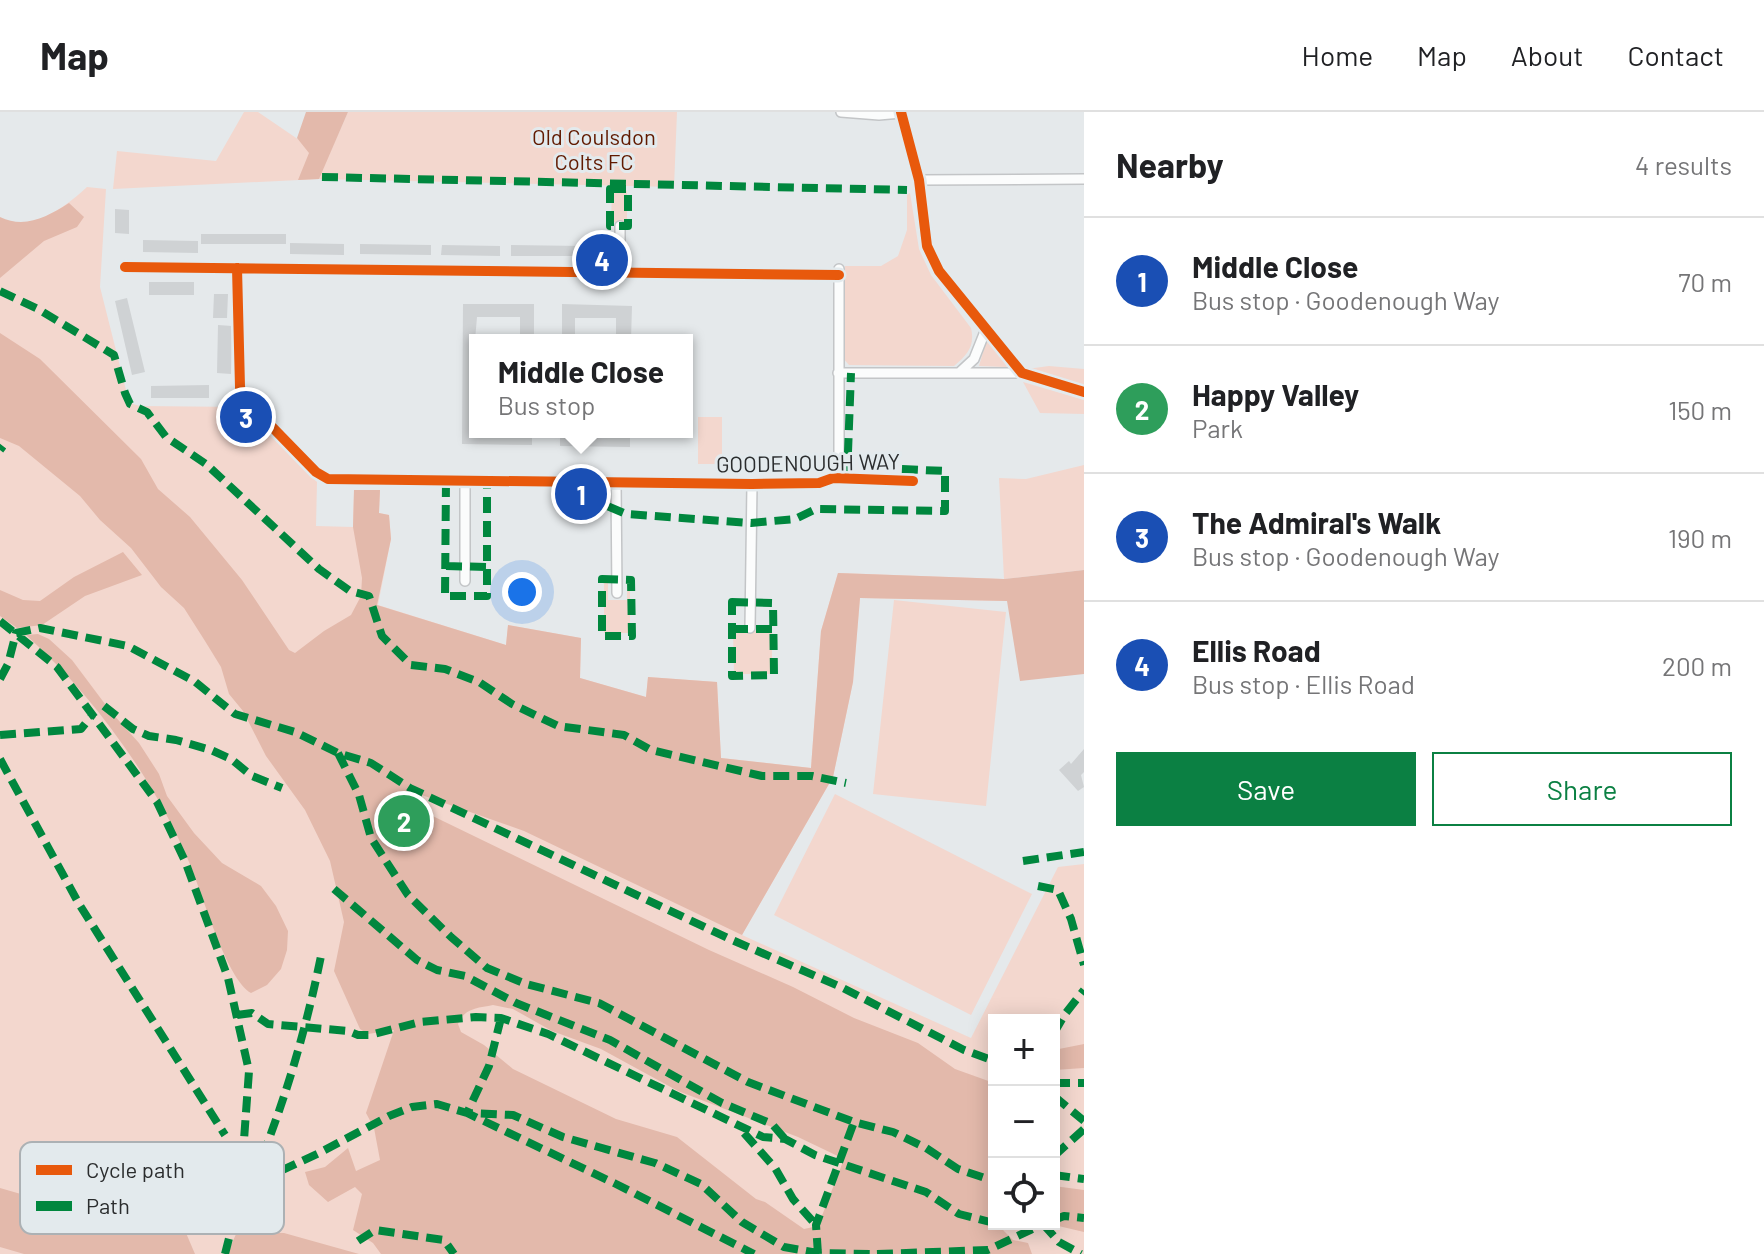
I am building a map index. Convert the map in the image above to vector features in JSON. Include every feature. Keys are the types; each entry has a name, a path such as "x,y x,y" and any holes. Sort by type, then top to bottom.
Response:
{"street":[{"path":"841,112 879,115 901,112 919,180 927,246 933,260 1022,373"},
{"path":"919,180 1084,179"},
{"path":"620,226 620,273"},
{"path":"125,267 620,273 839,272 839,465 833,478"},
{"name":"GOODENOUGH WAY","path":"237,268 240,387 243,397 316,472 328,479 752,484 819,483 833,478 913,481"},
{"path":"960,372 974,359 986,329"},
{"path":"838,373 1022,373 1084,392"},
{"path":"465,481 465,581"},
{"path":"616,483 617,593"},
{"path":"750,628 752,484"}],"green space":[{"name":"Old Coulsdon Colts FC","path":"244,112 258,112 327,159 348,112 677,112 674,187 319,179 113,189 117,151 216,161"},
{"path":"87,187 106,189 100,287 128,398 133,404 243,407 317,482 316,526 353,527 354,490 380,490 379,513 389,515 391,539 378,605 506,645 508,625 581,638 580,678 646,697 648,677 717,682 721,758 811,768 821,631 838,573 1004,579 1007,601 860,598 853,682 833,777 742,935 971,1038 1058,867 1084,864 1084,1254 0,1254 0,231 47,216"},
{"path":"612,190 627,191 627,223 611,222"},
{"path":"910,193 919,249 931,275 971,328 971,345 954,366 849,365 842,357 845,266 881,266 898,256 907,230 907,195"},
{"path":"986,342 990,342 1009,364 1006,367 979,366"},
{"path":"1049,366 1084,369 1084,388 1027,369"},
{"path":"1023,382 1084,400 1084,414 1040,413"},
{"path":"698,417 722,417 722,464 698,464"},
{"path":"1084,465 1084,570 1004,579 999,478 1026,479"},
{"path":"604,582 608,582 608,600 627,600 627,583 630,583 630,633 604,633"},
{"path":"894,600 1006,612 986,806 873,794"},
{"path":"772,630 772,674 734,674 733,631"},
{"path":"835,794 1032,894 971,1015 774,915"}],"shaded area":[{"path":"306,112 348,112 319,179 298,180 309,153 297,138"},
{"path":"69,203 84,217 77,227 44,241 0,278 0,217 27,222 44,217"},
{"path":"0,333 40,359 141,459 158,489 190,517 242,580 289,650 295,653 351,615 361,596 362,578 353,527 354,490 380,490 379,513 389,515 391,539 377,605 506,645 508,625 581,638 580,678 646,697 648,677 717,682 721,758 811,768 821,631 838,573 1004,579 1084,570 1084,674 1020,681 1007,601 860,598 853,682 833,777 742,935 524,831 416,793 412,806 854,1018 918,1043 955,1069 988,1081 988,1230 1003,1230 1013,1240 1028,1243 1032,1254 381,1254 373,1243 353,1230 362,1194 355,1187 328,1202 309,1185 305,1172 325,1167 348,1148 356,1171 380,1160 374,1128 366,1113 394,1030 368,1034 360,1029 334,971 344,922 330,861 305,810 266,756 243,711 229,694 221,667 184,608 161,587 131,548 100,520 80,496 19,446 0,438","holes":["493,1005 513,1009 552,1031 601,1049 678,1091 798,1137 844,1159 818,1226 804,1229 756,1199 677,1137 616,1119 513,1069 484,1045 461,1032 458,1024 468,1012"]},
{"path":"123,552 142,575 85,596 42,625 17,628 0,616 0,590 23,600 40,601 74,577"},
{"path":"38,634 49,639 72,660 139,743 159,774 167,796 194,833 222,863 261,886 276,906 288,931 287,950 281,969 267,985 251,993 242,985 224,953 189,862 158,800 98,711 26,635"},
{"path":"1084,1044 1084,1068 1060,1070 1060,1049"},
{"path":"1060,1187 1084,1190 1084,1232 1060,1226"},
{"path":"0,1188 20,1193 20,1234 186,1234 195,1254 24,1254 0,1247"},
{"path":"284,1233 359,1254 227,1254 236,1234"}],"building":[{"path":"115,209 129,210 129,234 115,233"},
{"path":"201,234 286,234 286,244 201,244"},
{"path":"143,240 198,241 198,253 143,252"},
{"path":"290,243 344,244 344,255 290,254"},
{"path":"360,244 431,245 431,255 360,254"},
{"path":"442,245 500,246 500,256 441,255"},
{"path":"511,245 582,246 582,256 511,256"},
{"path":"149,282 194,282 194,295 149,295"},
{"path":"214,294 228,294 227,318 213,318"},
{"path":"127,298 145,372 132,375 115,301"},
{"path":"463,304 534,304 534,334 520,334 520,317 477,317 476,334 469,334 469,438 532,438 532,445 462,444"},
{"path":"562,304 632,306 631,334 616,334 616,318 575,318 575,334 562,334"},
{"path":"218,325 232,326 231,374 217,373"},
{"path":"209,385 209,398 151,398 151,386"},
{"path":"560,438 630,438 630,447 560,446"},
{"path":"1084,749 1084,772 1081,775 1084,787 1078,791 1059,770 1069,761 1071,764"}],"marked path":[{"path":"322,177 907,190"},
{"path":"610,189 628,189 628,226 610,226 610,189"},
{"path":"0,291 38,309 114,355 130,404 147,412 166,437 206,464 319,569 350,591 369,596 382,636 411,665 445,669 479,682 512,704 558,726 624,735 651,750 762,776 812,776 846,783"},
{"path":"847,478 851,373"},
{"path":"0,450 3,446"},
{"path":"563,493 579,494 626,514 751,523 795,519 816,509 945,511 945,471 901,469"},
{"path":"446,481 445,596 487,596 487,481"},
{"path":"446,566 486,567"},
{"path":"602,579 631,580 632,636 602,636 602,579"},
{"path":"732,602 773,603 774,675 732,676 732,602"},
{"path":"0,621 57,667 157,802 185,861 228,978 249,1071 244,1142"},
{"path":"0,679 8,664 16,633 40,628 128,646 194,681 235,714 295,732 338,753 371,763 410,788 732,940 841,987 964,1050 988,1059"},
{"path":"732,629 773,629"},
{"path":"104,706 133,729 149,736 211,750 231,759 252,776 282,788"},
{"path":"0,735 81,729 93,714"},
{"path":"338,753 359,795 371,838 408,895 487,968 526,984 599,1003 748,1082 854,1122 893,1132 926,1148 958,1169 988,1179"},
{"path":"0,759 79,904 225,1135"},
{"path":"1023,861 1084,852"},
{"path":"1038,886 1058,890 1071,919 1084,965"},
{"path":"334,889 417,960 437,970 465,976 516,1003 610,1040 722,1103 772,1124 785,1139"},
{"path":"267,1142 296,1058 321,956"},
{"path":"1060,1023 1084,990"},
{"path":"237,1015 252,1013 268,1024 348,1031 358,1035 370,1035 420,1022 501,1018 548,1034 763,1137 785,1139 815,1155 926,1192 959,1214 988,1221"},
{"path":"501,1018 489,1066 467,1113 754,1254"},
{"path":"1060,1083 1084,1083"},
{"path":"1060,1101 1084,1121"},
{"path":"284,1169 389,1116 412,1107 437,1104 467,1113 513,1115 563,1137 655,1163 701,1184 742,1222 784,1247 818,1253 872,1254"},
{"path":"818,1254 816,1225 854,1122"},
{"path":"1060,1151 1084,1129"},
{"path":"744,1133 775,1168 793,1199 816,1225"},
{"path":"1060,1176 1084,1179"},
{"path":"1060,1218 1084,1218"},
{"path":"358,1241 375,1230 444,1240 454,1254"},
{"path":"877,1254 988,1250 1030,1230"},
{"path":"1048,1230 1059,1242 1081,1254"},
{"path":"225,1254 230,1234"}],"cycle path":[{"path":"901,112 919,180 927,246 939,271 1022,373 1084,392"},
{"path":"125,267 839,275"},
{"path":"237,268 240,387 243,397 316,472 328,479 752,484 819,483 833,478 913,481"}],"place":[{"name":"Ellis Road","path":"602,260"},
{"name":"The Admiral's Walk","path":"246,417"},
{"name":"Middle Close","path":"581,494"},
{"name":"Happy Valley","path":"404,821"}]}
